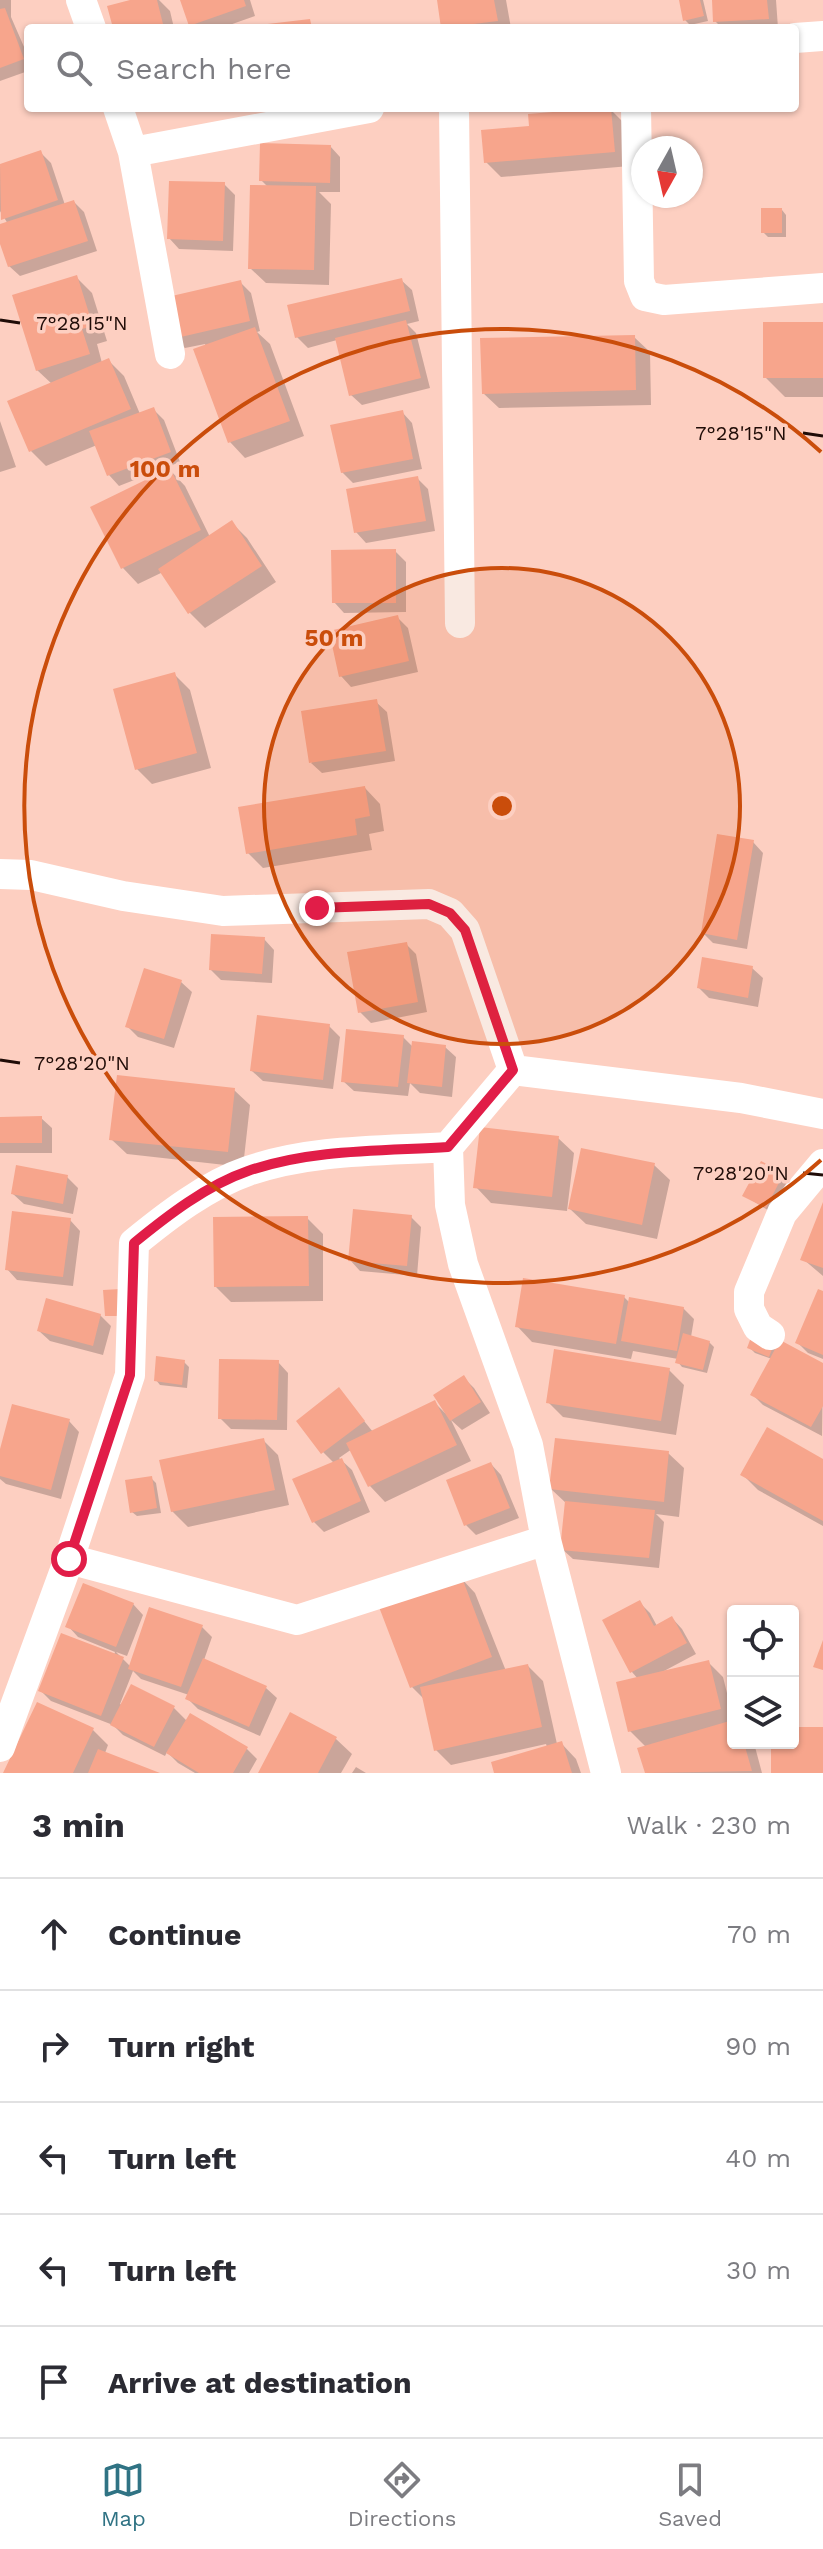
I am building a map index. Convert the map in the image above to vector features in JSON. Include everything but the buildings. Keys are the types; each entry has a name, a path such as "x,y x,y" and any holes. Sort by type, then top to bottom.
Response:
{"street":[{"path":"81,0 90,24"},
{"path":"799,38 823,36"},
{"path":"119,112 133,152 170,354"},
{"path":"133,152 348,112"},
{"path":"454,112 460,623"},
{"path":"636,112 639,281 645,296 664,300 823,288"},
{"path":"0,874 31,875 123,896 223,911 429,904 450,913 465,930 513,1070"},
{"path":"513,1070 741,1098 823,1114"},
{"path":"513,1070 448,1147 450,1205 463,1264 528,1445 546,1540 606,1773"},
{"path":"0,1747 69,1559 130,1375 134,1243 179,1207 247,1171 313,1156 448,1147"},
{"path":"770,1335 758,1327 749,1309 749,1292 782,1213 823,1164"},
{"path":"69,1559 297,1620 546,1540"}],"route":[{"path":"69,1559 130,1375 134,1243 179,1207 247,1171 313,1156 448,1147 513,1070 465,930 450,913 429,904 317,908"}]}
